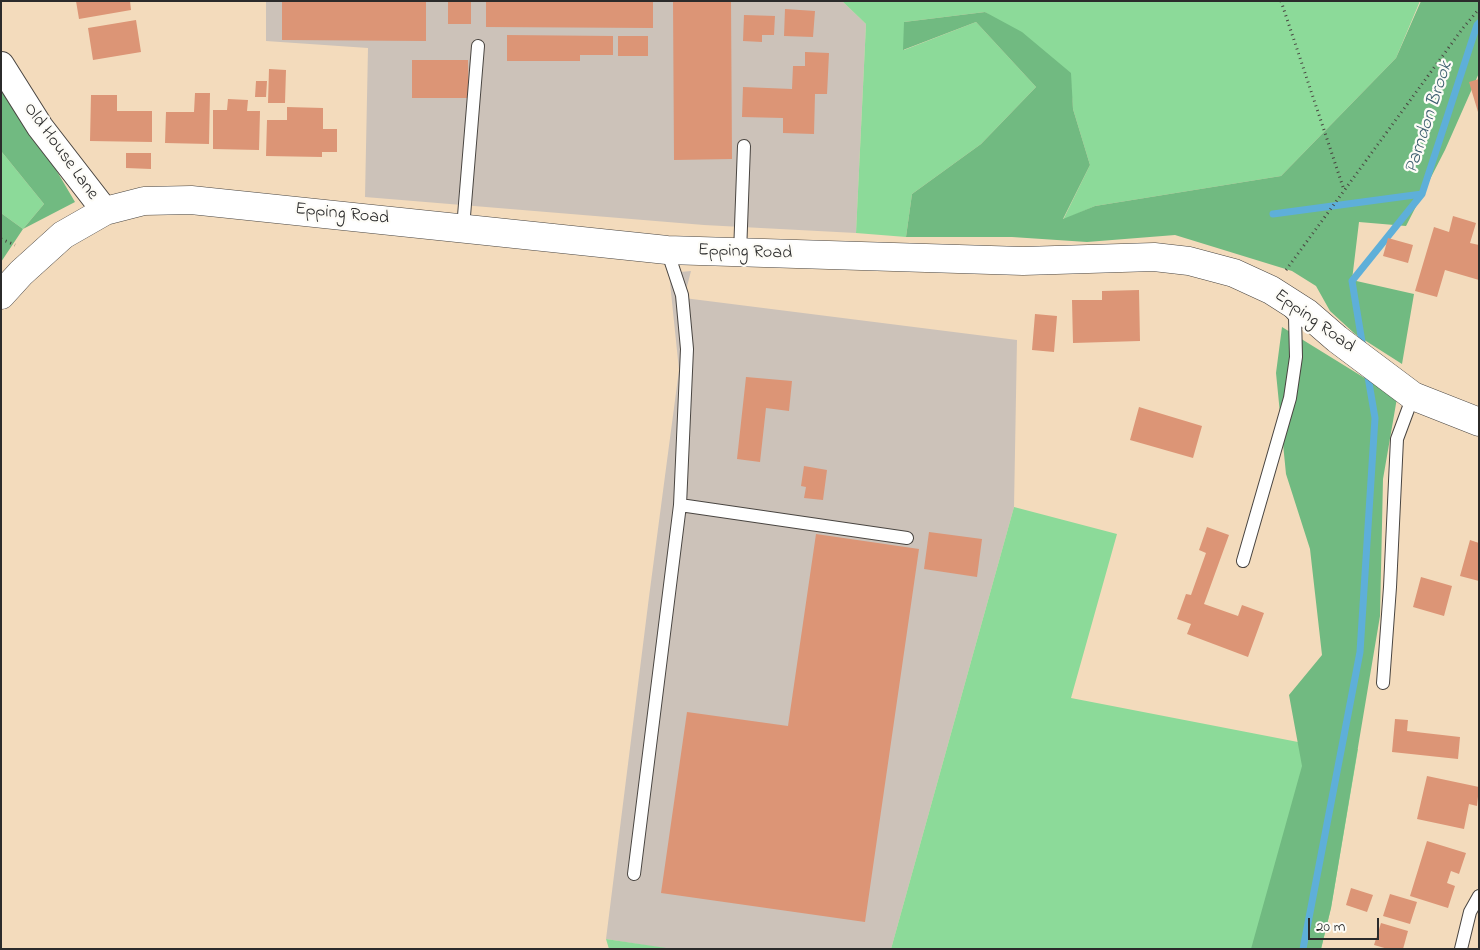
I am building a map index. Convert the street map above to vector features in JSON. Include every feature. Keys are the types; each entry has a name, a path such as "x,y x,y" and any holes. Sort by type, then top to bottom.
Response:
{"main road":[{"name":"Epping Road","path":"1,296 21,273 63,235 105,211 144,201 191,200 667,250 1022,261 1154,257 1189,261 1234,273 1271,290 1307,313 1337,339 1413,396 1479,422"}],"street":[{"name":"Old House Lane","path":"1,66 40,127 105,211"}],"lane":[{"path":"463,228 478,46"},
{"path":"740,253 744,146"},
{"path":"634,874 680,505 687,349 682,295 667,250"},
{"path":"1242,562 1290,398 1296,357 1295,317 1271,290"},
{"path":"1383,683 1390,588 1397,439 1413,396"},
{"path":"680,505 907,538"},
{"path":"1461,949 1470,912 1479,896"}],"path":[{"path":"1281,1 1344,190"},
{"path":"1271,290 1463,28 1479,9"}],"shaded area":[{"path":"266,1 842,1 866,24 856,233 704,225 365,197 368,48 266,41"},
{"path":"691,271 684,298 1017,340 1014,507 891,949 669,949 606,939 679,370 669,273"}],"green space":[{"path":"842,1 1420,1 1396,58 1281,176 1095,206 1063,220 1090,165 1073,109 1070,73 985,12 904,22 904,50 976,22 1036,87 981,144 912,194 906,237 856,233 866,24"},
{"path":"1421,1 1479,1 1479,73 1445,150 1406,226 1359,222 1352,280 1414,294 1402,364 1355,334 1330,311 1316,286 1292,271 1175,235 1087,242 1012,237 906,237 912,194 981,144 1036,87 976,22 903,50 904,22 985,12 1022,32 1071,73 1073,109 1090,165 1063,219 1095,206 1281,176 1396,58"},
{"path":"1,81 75,202 23,229 44,204 1,151"},
{"path":"1,151 44,204 23,229 1,213"},
{"path":"1,213 23,229 1,262"},
{"path":"1282,327 1397,398 1383,479 1380,616 1331,908 1321,949 1251,949 1302,766 1289,695 1322,655 1310,549 1286,474 1276,373"},
{"path":"1014,507 1117,534 1071,698 1298,742 1358,749 1331,908 1321,949 891,949"},
{"path":"606,939 673,949 609,949"}],"building":[{"path":"76,1 130,1 131,10 79,19"},
{"path":"282,1 426,1 426,41 282,40"},
{"path":"448,1 471,1 471,24 448,24"},
{"path":"486,1 653,1 653,28 486,27"},
{"path":"673,1 731,1 732,159 674,160"},
{"path":"785,9 815,11 813,37 784,36"},
{"path":"744,15 775,16 774,35 762,35 762,42 743,41"},
{"path":"136,20 141,52 93,60 88,28"},
{"path":"507,35 613,36 613,55 580,55 580,61 507,61"},
{"path":"618,36 648,36 648,56 618,56"},
{"path":"805,52 829,53 827,94 815,94 814,134 783,133 783,118 742,117 743,87 792,89 793,66 805,66"},
{"path":"412,60 468,60 469,98 412,98"},
{"path":"269,69 286,70 285,103 268,103"},
{"path":"1479,79 1479,112 1478,112 1469,82"},
{"path":"256,81 267,81 266,97 255,97"},
{"path":"195,93 210,93 209,144 165,143 166,112 194,112"},
{"path":"91,95 117,95 117,111 152,111 152,142 90,141"},
{"path":"228,99 248,100 247,111 260,111 259,150 213,149 213,110 227,110"},
{"path":"287,107 323,108 323,129 337,129 337,152 322,152 322,157 266,156 267,120 287,120"},
{"path":"126,153 151,153 151,169 126,168"},
{"path":"1453,216 1476,223 1470,243 1479,245 1479,280 1445,270 1437,297 1415,291 1434,227 1449,232"},
{"path":"1388,238 1413,245 1408,263 1383,256"},
{"path":"1139,290 1140,341 1073,343 1072,300 1102,300 1102,291"},
{"path":"1035,314 1057,316 1054,352 1032,350"},
{"path":"746,377 792,381 789,411 766,408 760,462 737,459"},
{"path":"1139,407 1202,426 1193,458 1130,440"},
{"path":"804,466 827,470 823,500 804,498 806,487 801,486"},
{"path":"1207,527 1229,535 1204,604 1238,616 1242,605 1264,613 1248,657 1187,634 1191,624 1177,619 1186,594 1191,595 1206,553 1199,550"},
{"path":"929,532 982,539 977,577 924,569"},
{"path":"816,534 919,549 865,922 661,893 687,712 788,726"},
{"path":"1470,540 1479,543 1479,581 1460,576"},
{"path":"1421,577 1452,586 1444,616 1413,607"},
{"path":"1395,719 1408,720 1407,731 1460,737 1458,759 1392,752"},
{"path":"1427,776 1479,787 1477,806 1469,804 1464,829 1417,819"},
{"path":"1427,841 1466,853 1459,874 1451,871 1447,883 1455,886 1448,908 1410,896"},
{"path":"1351,888 1373,895 1367,912 1346,905"},
{"path":"1390,894 1417,902 1410,924 1383,916"},
{"path":"1381,923 1408,931 1403,949 1388,949 1374,945"}],"waterway":[{"name":"Parndon Brook","path":"1273,214 1422,194 1479,23"},
{"path":"1363,348 1352,281 1422,194"},
{"path":"1303,949 1360,652 1375,418 1367,371"}]}
